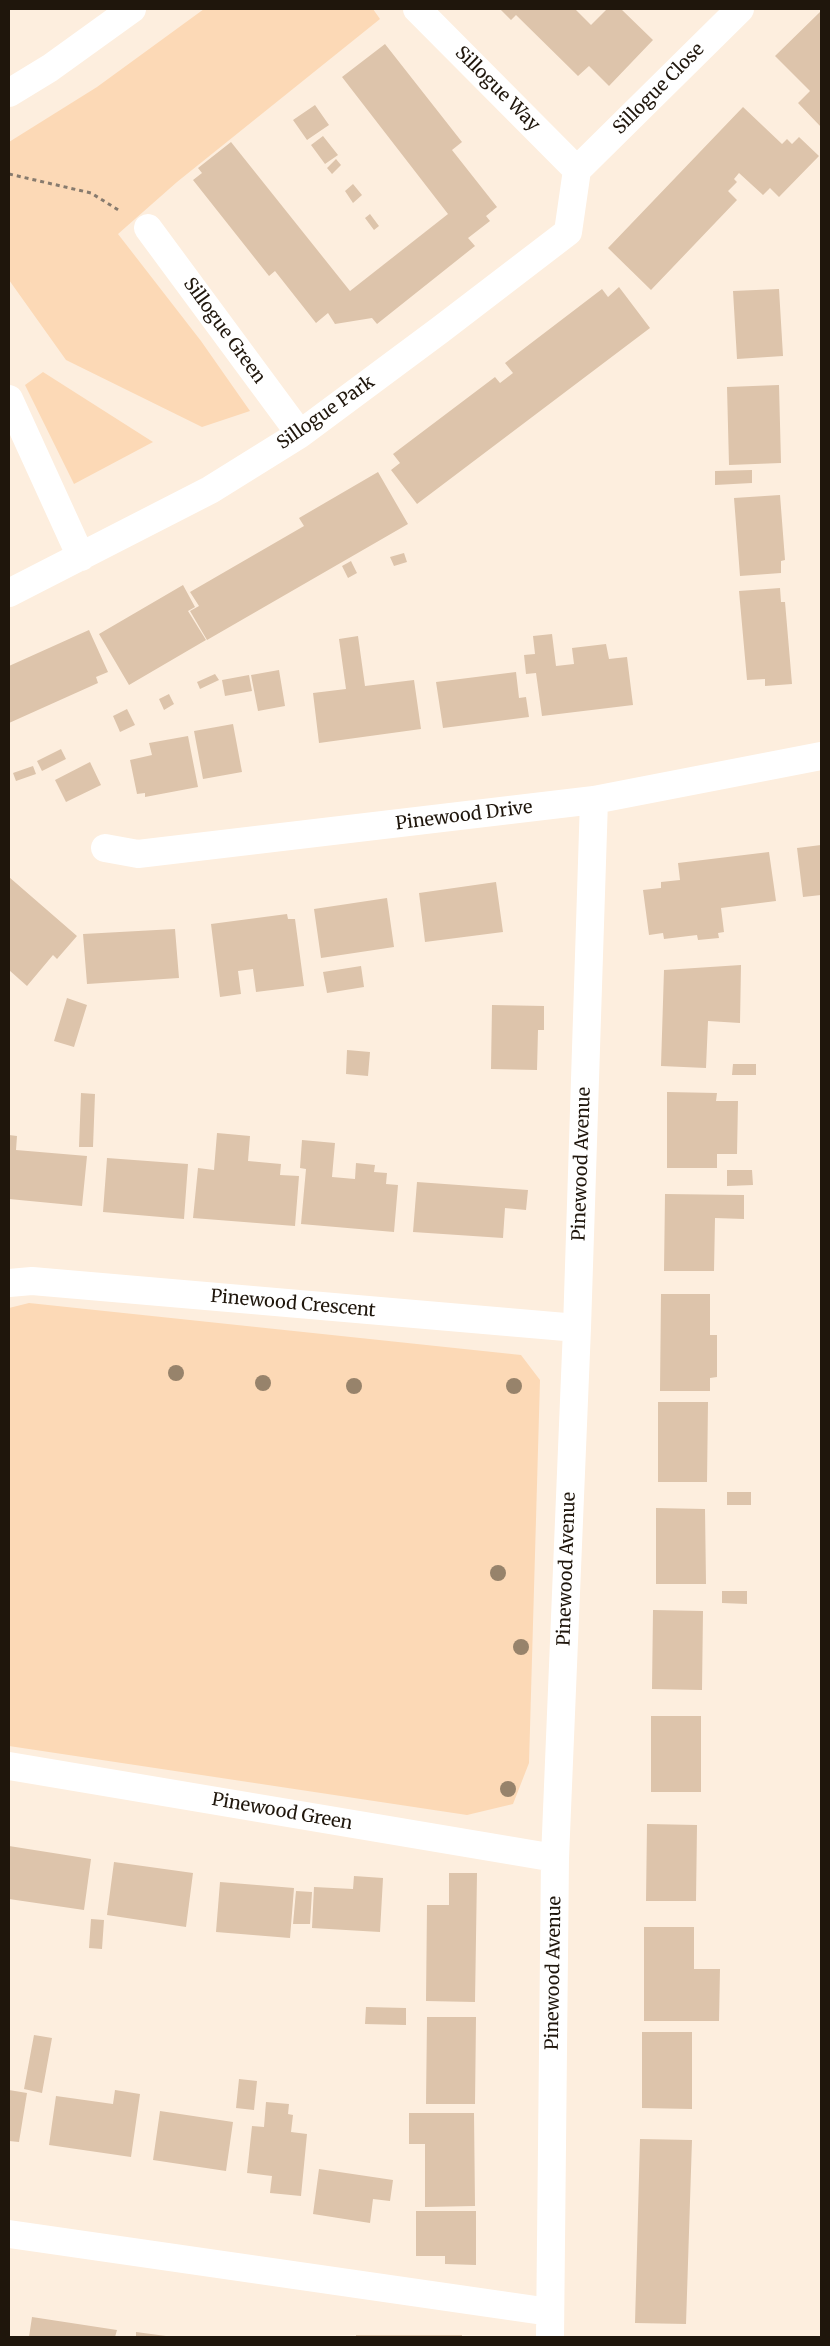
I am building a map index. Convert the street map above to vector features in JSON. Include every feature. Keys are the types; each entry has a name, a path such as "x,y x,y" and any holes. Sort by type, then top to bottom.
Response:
{"street":[{"path":"9,93 50,68 132,9"},
{"name":"Sillogue Way","path":"417,9 577,170"},
{"name":"Sillogue Close","path":"577,170 740,9"},
{"name":"Sillogue Park","path":"9,593 210,490 300,434 568,232 577,170"},
{"name":"Sillogue Green","path":"148,228 300,434"},
{"path":"9,399 81,557"},
{"name":"Pinewood Drive","path":"105,848 138,854 594,800 821,756"},
{"name":"Pinewood Avenue","path":"550,2325 555,1858 577,1328 594,800"},
{"name":"Pinewood Crescent","path":"9,1283 32,1281 577,1328"},
{"name":"Pinewood Green","path":"9,1766 555,1858"},
{"path":"9,2234 550,2325"}],"path":[{"path":"9,174 92,193 148,228"}],"shaded area":[{"path":"204,9 373,9 380,19 177,182 118,234 201,341 250,411 202,427 66,360 9,280 9,142 97,87"},
{"path":"43,372 153,442 74,484 25,385"},
{"path":"29,1303 521,1355 540,1380 529,1763 513,1804 467,1815 9,1746 9,1308"}],"building":[{"path":"500,9 575,9 591,25 607,9 621,9 653,40 609,86 589,66 578,76 516,15 511,20"},
{"path":"821,11 821,127 798,103 810,91 775,56"},
{"path":"385,44 462,142 452,150 497,207 486,216 490,221 468,238 475,246 377,324 372,318 335,324 328,313 316,323 275,271 269,276 193,180 202,173 198,168 231,142 350,291 448,214 342,77"},
{"path":"315,105 329,125 307,140 293,120"},
{"path":"743,107 782,144 787,139 792,144 799,137 819,156 779,197 770,188 763,195 739,173 734,179 737,182 728,191 737,200 651,290 608,248"},
{"path":"323,136 338,155 325,164 311,145"},
{"path":"336,159 341,165 332,174 327,168"},
{"path":"353,184 362,195 353,203 345,191"},
{"path":"370,214 379,226 374,230 365,218"},
{"path":"619,287 650,328 417,504 391,470 400,463 393,454 495,377 500,383 513,373 505,363 602,289 608,297"},
{"path":"779,289 783,356 737,359 733,291"},
{"path":"779,385 781,463 729,465 727,387"},
{"path":"752,470 752,483 715,485 715,471"},
{"path":"378,472 408,524 207,640 190,611 199,606 190,592 304,526 299,518"},
{"path":"780,495 785,560 781,561 781,573 740,576 734,498"},
{"path":"404,553 407,562 394,566 390,557"},
{"path":"351,561 357,573 348,578 342,566"},
{"path":"183,585 195,607 188,611 206,640 129,685 99,634"},
{"path":"780,588 781,602 785,602 792,684 765,686 765,679 747,680 739,591"},
{"path":"89,630 108,672 96,677 98,683 9,723 9,666"},
{"path":"552,634 556,666 574,664 572,648 606,644 609,659 627,657 633,705 542,716 536,673 526,674 524,655 535,654 533,636"},
{"path":"358,636 365,686 414,680 421,729 319,743 313,693 346,689 339,639"},
{"path":"279,670 285,706 258,711 251,675"},
{"path":"516,672 519,698 526,697 529,717 443,728 436,682"},
{"path":"215,674 219,680 200,689 197,682"},
{"path":"249,675 252,691 225,696 222,680"},
{"path":"169,694 174,704 164,710 159,699"},
{"path":"127,709 135,725 120,732 113,716"},
{"path":"233,724 242,772 203,779 194,731"},
{"path":"188,736 198,787 145,797 145,793 137,794 130,760 152,755 149,743"},
{"path":"61,749 66,759 42,771 37,761"},
{"path":"90,762 101,785 66,802 55,780"},
{"path":"33,766 36,774 16,781 13,773"},
{"path":"821,845 821,895 803,897 797,848"},
{"path":"769,852 776,901 721,908 724,932 718,933 719,938 698,940 697,935 664,939 663,933 649,935 643,890 661,888 661,882 680,880 678,863"},
{"path":"9,877 77,936 57,959 53,955 27,986 9,970"},
{"path":"496,882 503,932 425,942 419,893"},
{"path":"387,898 394,947 321,958 314,909"},
{"path":"287,914 288,919 295,919 304,986 256,992 253,969 238,971 241,994 220,997 211,924"},
{"path":"175,929 179,978 87,984 83,934"},
{"path":"741,965 740,1023 708,1021 706,1068 661,1066 664,970"},
{"path":"361,966 364,987 327,993 323,972"},
{"path":"67,998 87,1005 74,1047 54,1041"},
{"path":"492,1005 544,1006 544,1030 538,1030 537,1070 491,1069"},
{"path":"347,1050 370,1052 368,1076 346,1074"},
{"path":"733,1064 756,1064 756,1075 732,1075"},
{"path":"667,1092 717,1093 716,1101 738,1101 737,1154 717,1154 717,1168 667,1168"},
{"path":"81,1093 95,1094 93,1147 79,1147"},
{"path":"217,1133 250,1136 248,1161 281,1164 280,1175 299,1176 295,1226 193,1218 198,1168 214,1170"},
{"path":"9,1135 17,1136 16,1150 87,1156 82,1206 9,1199"},
{"path":"302,1140 335,1143 332,1177 355,1179 356,1163 375,1165 374,1172 387,1173 386,1184 398,1185 394,1232 301,1224 306,1169 300,1168"},
{"path":"107,1158 188,1164 184,1219 103,1212"},
{"path":"727,1170 752,1170 753,1185 727,1186"},
{"path":"417,1182 528,1190 526,1210 505,1208 503,1238 413,1232"},
{"path":"665,1194 744,1195 744,1219 715,1218 714,1271 664,1271"},
{"path":"661,1294 710,1294 710,1335 717,1335 717,1377 710,1378 710,1391 660,1391"},
{"path":"658,1402 708,1402 707,1482 658,1482"},
{"path":"727,1492 751,1492 751,1505 727,1505"},
{"path":"656,1508 705,1509 706,1584 656,1584"},
{"path":"722,1591 747,1591 747,1604 722,1603"},
{"path":"653,1610 703,1611 702,1690 652,1689"},
{"path":"651,1716 701,1716 701,1792 651,1792"},
{"path":"647,1824 697,1825 696,1901 646,1901"},
{"path":"9,1846 91,1859 84,1910 9,1899"},
{"path":"114,1862 193,1873 186,1927 107,1915"},
{"path":"449,1873 477,1873 475,2002 426,2001 427,1905 449,1905"},
{"path":"354,1876 383,1878 380,1932 312,1928 314,1887 353,1889"},
{"path":"220,1882 294,1888 290,1938 216,1932"},
{"path":"296,1891 312,1892 310,1924 293,1924"},
{"path":"91,1919 104,1920 102,1949 89,1948"},
{"path":"644,1927 694,1927 694,1969 720,1969 719,2021 644,2021"},
{"path":"366,2007 406,2008 406,2025 365,2024"},
{"path":"427,2017 476,2017 475,2104 426,2104"},
{"path":"642,2032 692,2032 692,2109 642,2108"},
{"path":"34,2035 52,2038 42,2093 24,2089"},
{"path":"239,2079 257,2081 254,2110 236,2108"},
{"path":"9,2090 27,2093 19,2142 9,2141"},
{"path":"115,2090 140,2094 131,2157 49,2145 56,2096 113,2104"},
{"path":"266,2102 289,2104 288,2114 293,2115 291,2132 307,2134 301,2196 270,2193 272,2176 247,2173 252,2126 264,2127"},
{"path":"160,2111 233,2122 226,2171 153,2160"},
{"path":"409,2113 474,2113 475,2206 425,2207 425,2144 409,2144"},
{"path":"640,2139 692,2140 686,2324 635,2323"},
{"path":"319,2169 393,2180 390,2201 373,2199 370,2223 313,2214"},
{"path":"416,2211 476,2211 476,2265 445,2264 445,2256 416,2256"},
{"path":"32,2317 117,2330 115,2337 29,2337"},
{"path":"136,2332 166,2336 136,2337"},
{"path":"356,2335 462,2335 462,2337 356,2337"}]}
